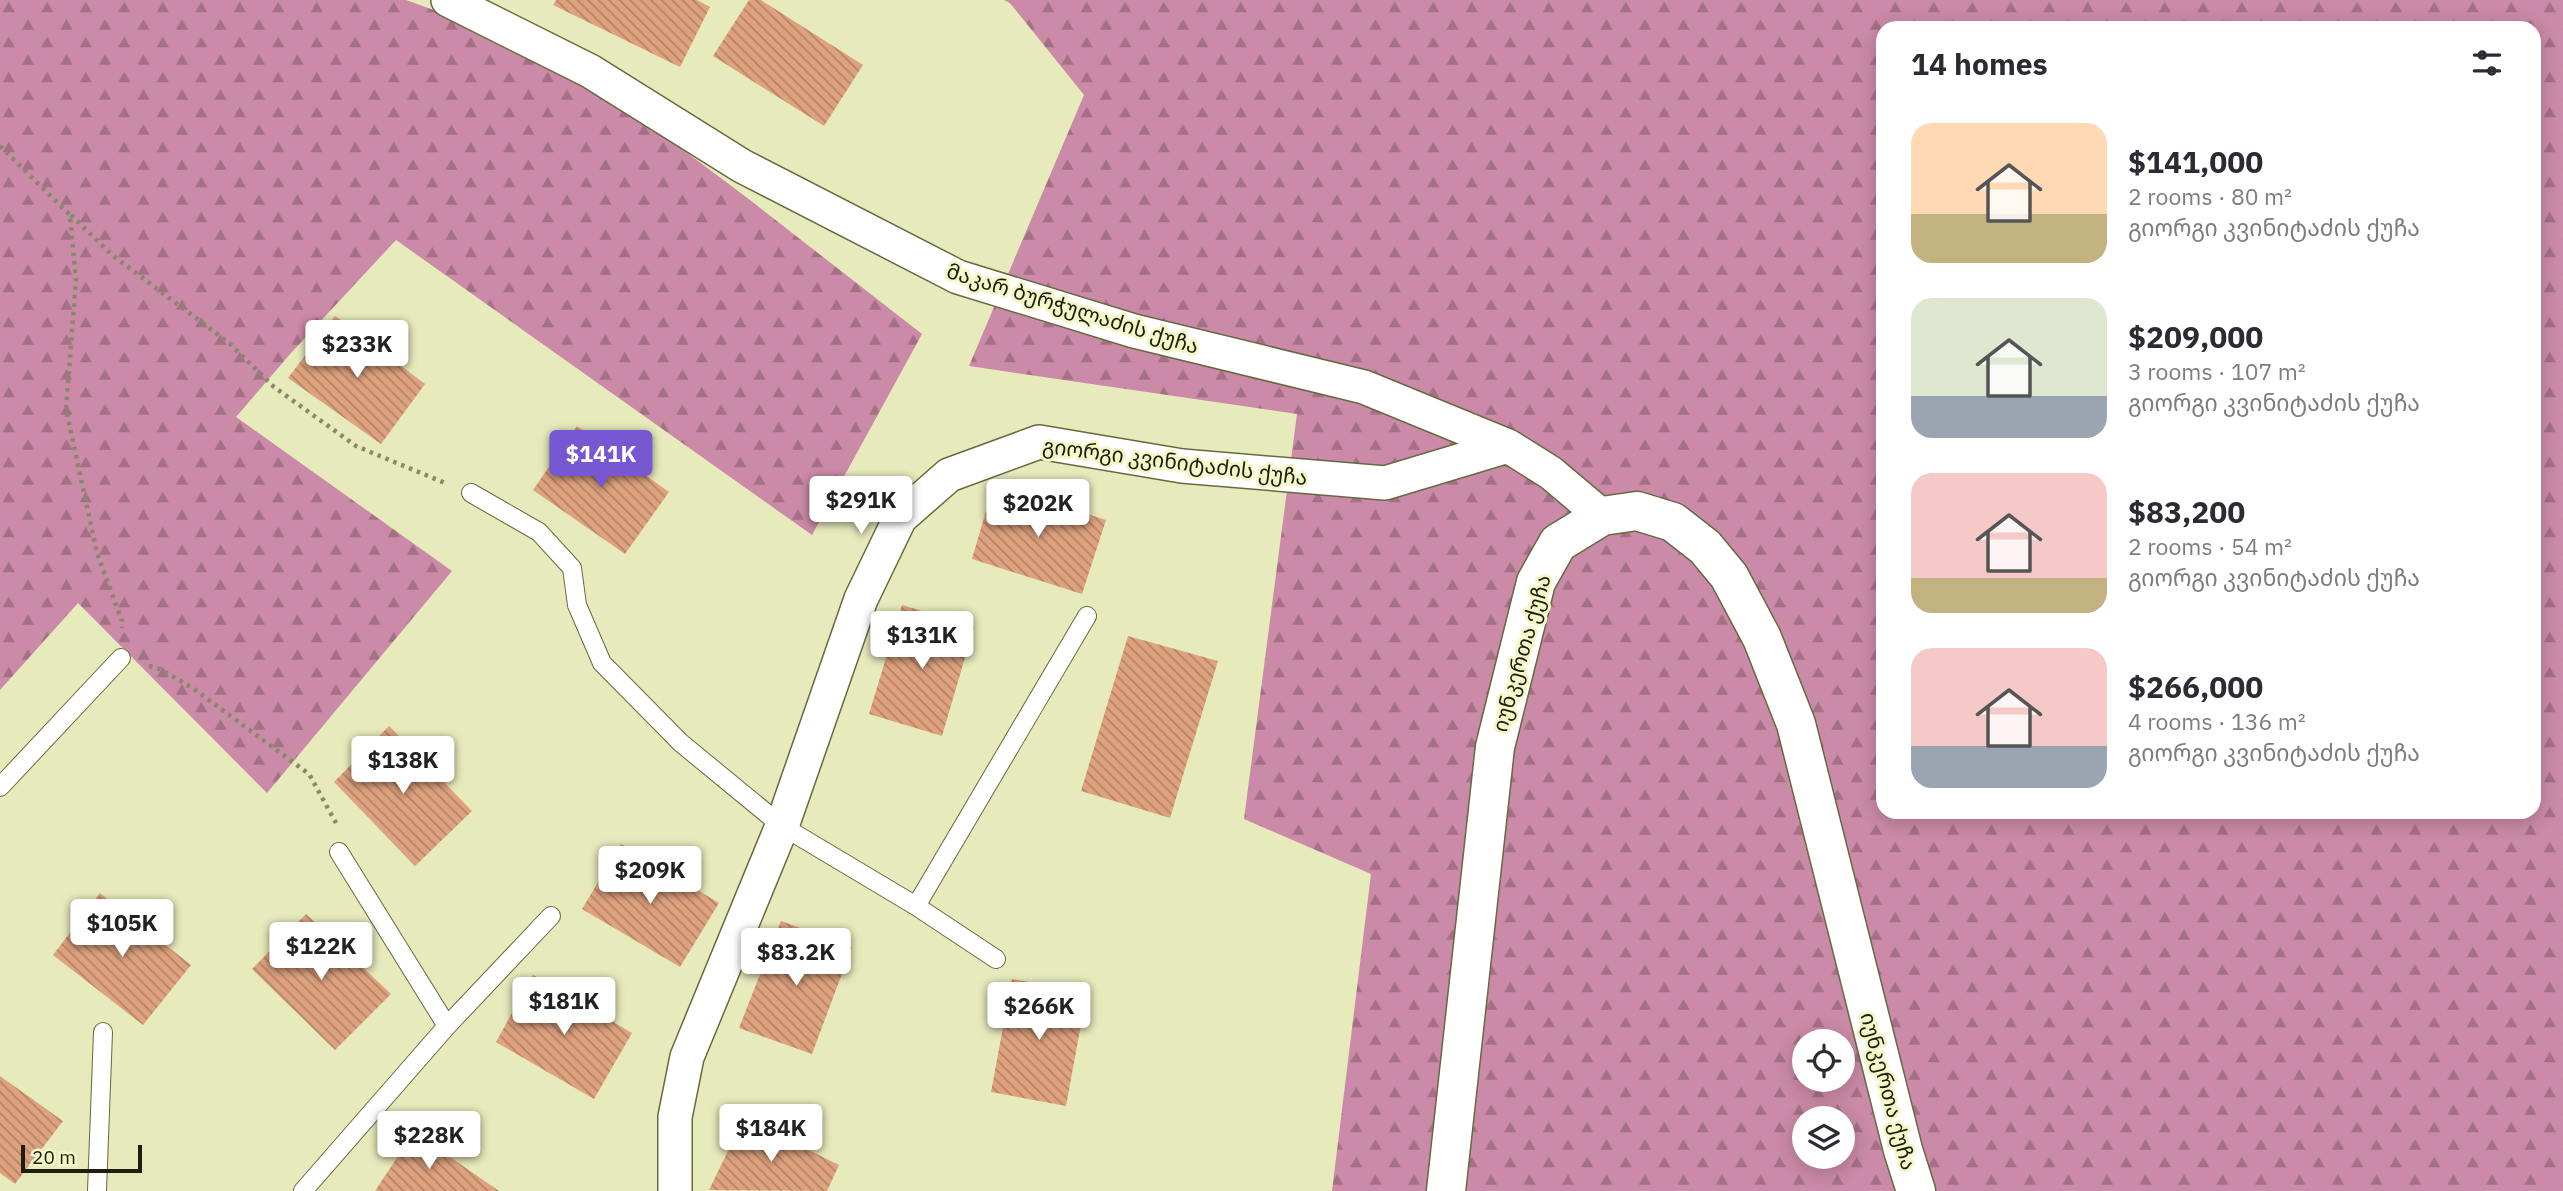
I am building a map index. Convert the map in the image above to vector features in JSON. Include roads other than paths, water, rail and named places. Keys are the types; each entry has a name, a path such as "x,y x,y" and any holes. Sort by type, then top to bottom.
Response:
{"main road":[{"name":"იუნკერთა ქუჩა","path":"1446,1191 1495,747 1536,582 1558,543 1602,516 1637,511 1673,522 1705,547 1729,576 1762,638 1796,724 1903,1150 1916,1191"}],"street":[{"name":"მაკარ ბურჭულაძის ქუჩა","path":"448,0 590,71 742,166 958,277 1134,331 1364,387 1508,446 1551,472 1602,516"},
{"name":"გიორგი კვინიტაძის ქუჩა","path":"675,1191 675,1117 687,1057 782,826 861,599 900,518 949,475 1039,442 1182,466 1385,483 1508,446"}],"lane":[{"path":"471,494 539,532 572,568 577,605 602,663 681,743 782,826 916,906 996,959"},
{"path":"916,906 1087,616"},
{"path":"0,787 121,658"},
{"path":"339,852 447,1026"},
{"path":"303,1191 447,1026 551,916"},
{"path":"97,1191 103,1032"}]}
